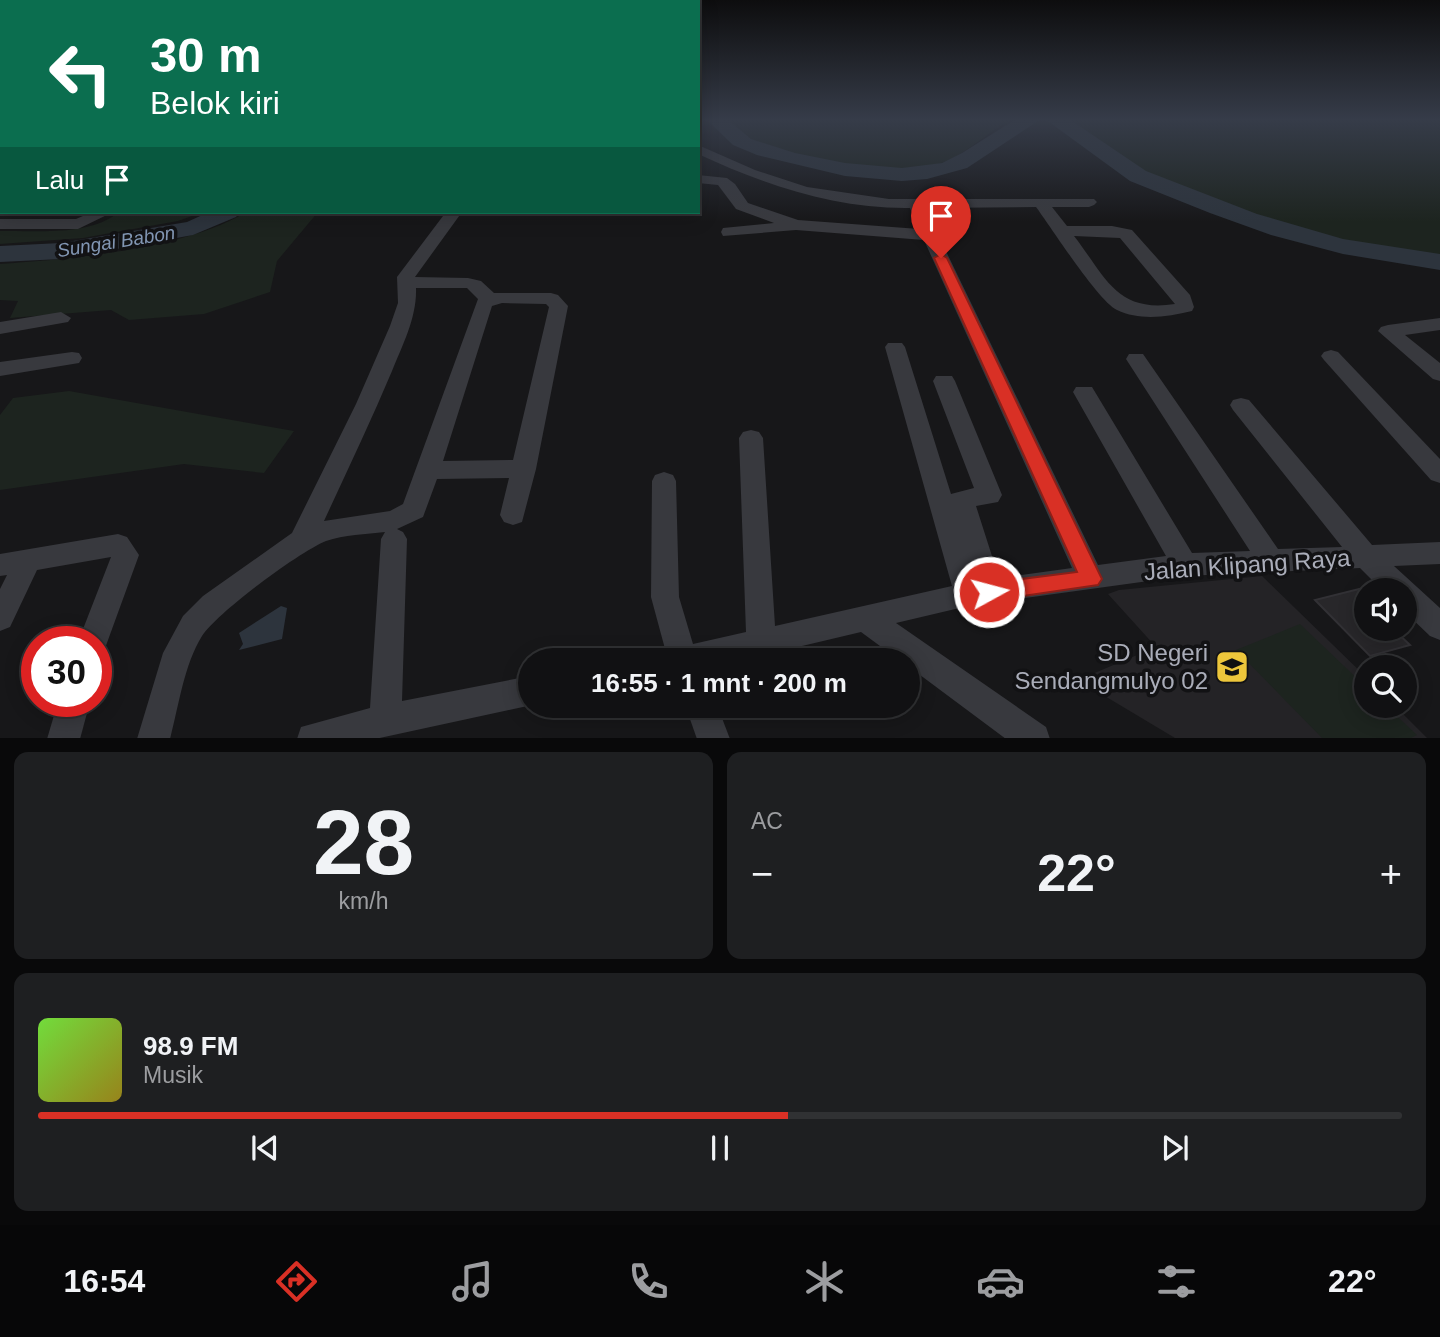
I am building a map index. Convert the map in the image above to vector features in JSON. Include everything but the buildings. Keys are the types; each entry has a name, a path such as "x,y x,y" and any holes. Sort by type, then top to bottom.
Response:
{"street":[{"path":"708,153 750,173 805,191 889,204 1088,202"},
{"path":"700,179 726,183 742,206 800,226"},
{"path":"1040,202 1061,231 1119,305 1131,309 1185,307 1182,299 1126,234 1112,231 1061,231"},
{"path":"916,205 1091,579"},
{"path":"742,206 739,212 743,227 747,230"},
{"path":"44,225 56,214"},
{"path":"0,224 78,224 100,214"},
{"path":"302,540 367,404 400,326 407,303 406,282 412,267 452,214"},
{"path":"729,232 800,226 930,235"},
{"path":"406,282 468,283 475,285 489,299"},
{"path":"153,738 178,653 193,625 213,605 302,540 327,530 395,520 411,513 417,505 484,303 500,297 551,299 559,306 513,515"},
{"path":"0,328 61,318"},
{"path":"1436,368 1388,331 1440,324"},
{"path":"895,347 979,593"},
{"path":"1331,356 1440,474"},
{"path":"0,369 72,358"},
{"path":"1136,359 1271,561"},
{"path":"944,381 989,495 961,499 979,593"},
{"path":"1084,392 1185,565"},
{"path":"1241,405 1366,557 1388,578"},
{"path":"751,438 761,642"},
{"path":"428,470 524,469"},
{"path":"664,481 665,597 680,648"},
{"path":"385,720 394,539"},
{"path":"0,565 121,550 98,626"},
{"name":"Jalan Klipang Raya","path":"735,648 979,593 1185,565 1440,553"},
{"path":"0,618 28,560"},
{"path":"1417,605 1440,627"},
{"path":"864,617 1034,738"},
{"path":"313,738 385,720 518,693"},
{"path":"63,738 69,717"},
{"path":"706,718 714,738"}],"shaded area":[{"path":"787,153 961,153 941,163 899,169 845,165"},
{"path":"1116,153 1440,153 1440,256 1347,242 1287,226 1164,182"},
{"path":"116,214 197,214 178,221 83,238 0,244 0,231 78,229 107,220"},
{"path":"242,214 316,214 277,261 270,292 204,314 129,320 111,310 10,318 18,301 0,300 0,264 127,250 192,235"},
{"path":"69,391 294,431 264,473 184,464 0,490 0,415 13,398"},
{"name":"SD Negeri Sendangmulyo 02","path":"1262,576 1354,665 1354,718 1407,718 1427,738 1175,738 1078,680 1156,647 1108,594 1119,590"},
{"path":"281,606 287,608 282,639 239,650 243,644 239,633"},
{"path":"1300,624 1354,676 1354,718 1399,718 1417,735 1411,738 1322,738 1236,650"}],"waterway":[{"path":"773,153 845,170 902,174 927,173 948,168 976,153"},
{"path":"1104,153 1150,182 1280,230 1343,247 1440,262"},
{"name":"Sungai Babon","path":"0,254 61,251 193,228 224,214"}],"place":[{"name":"SD Negeri Sendangmulyo 02","path":"1232,667"}],"route":[{"path":"941,258 1091,579 989,592"}]}
